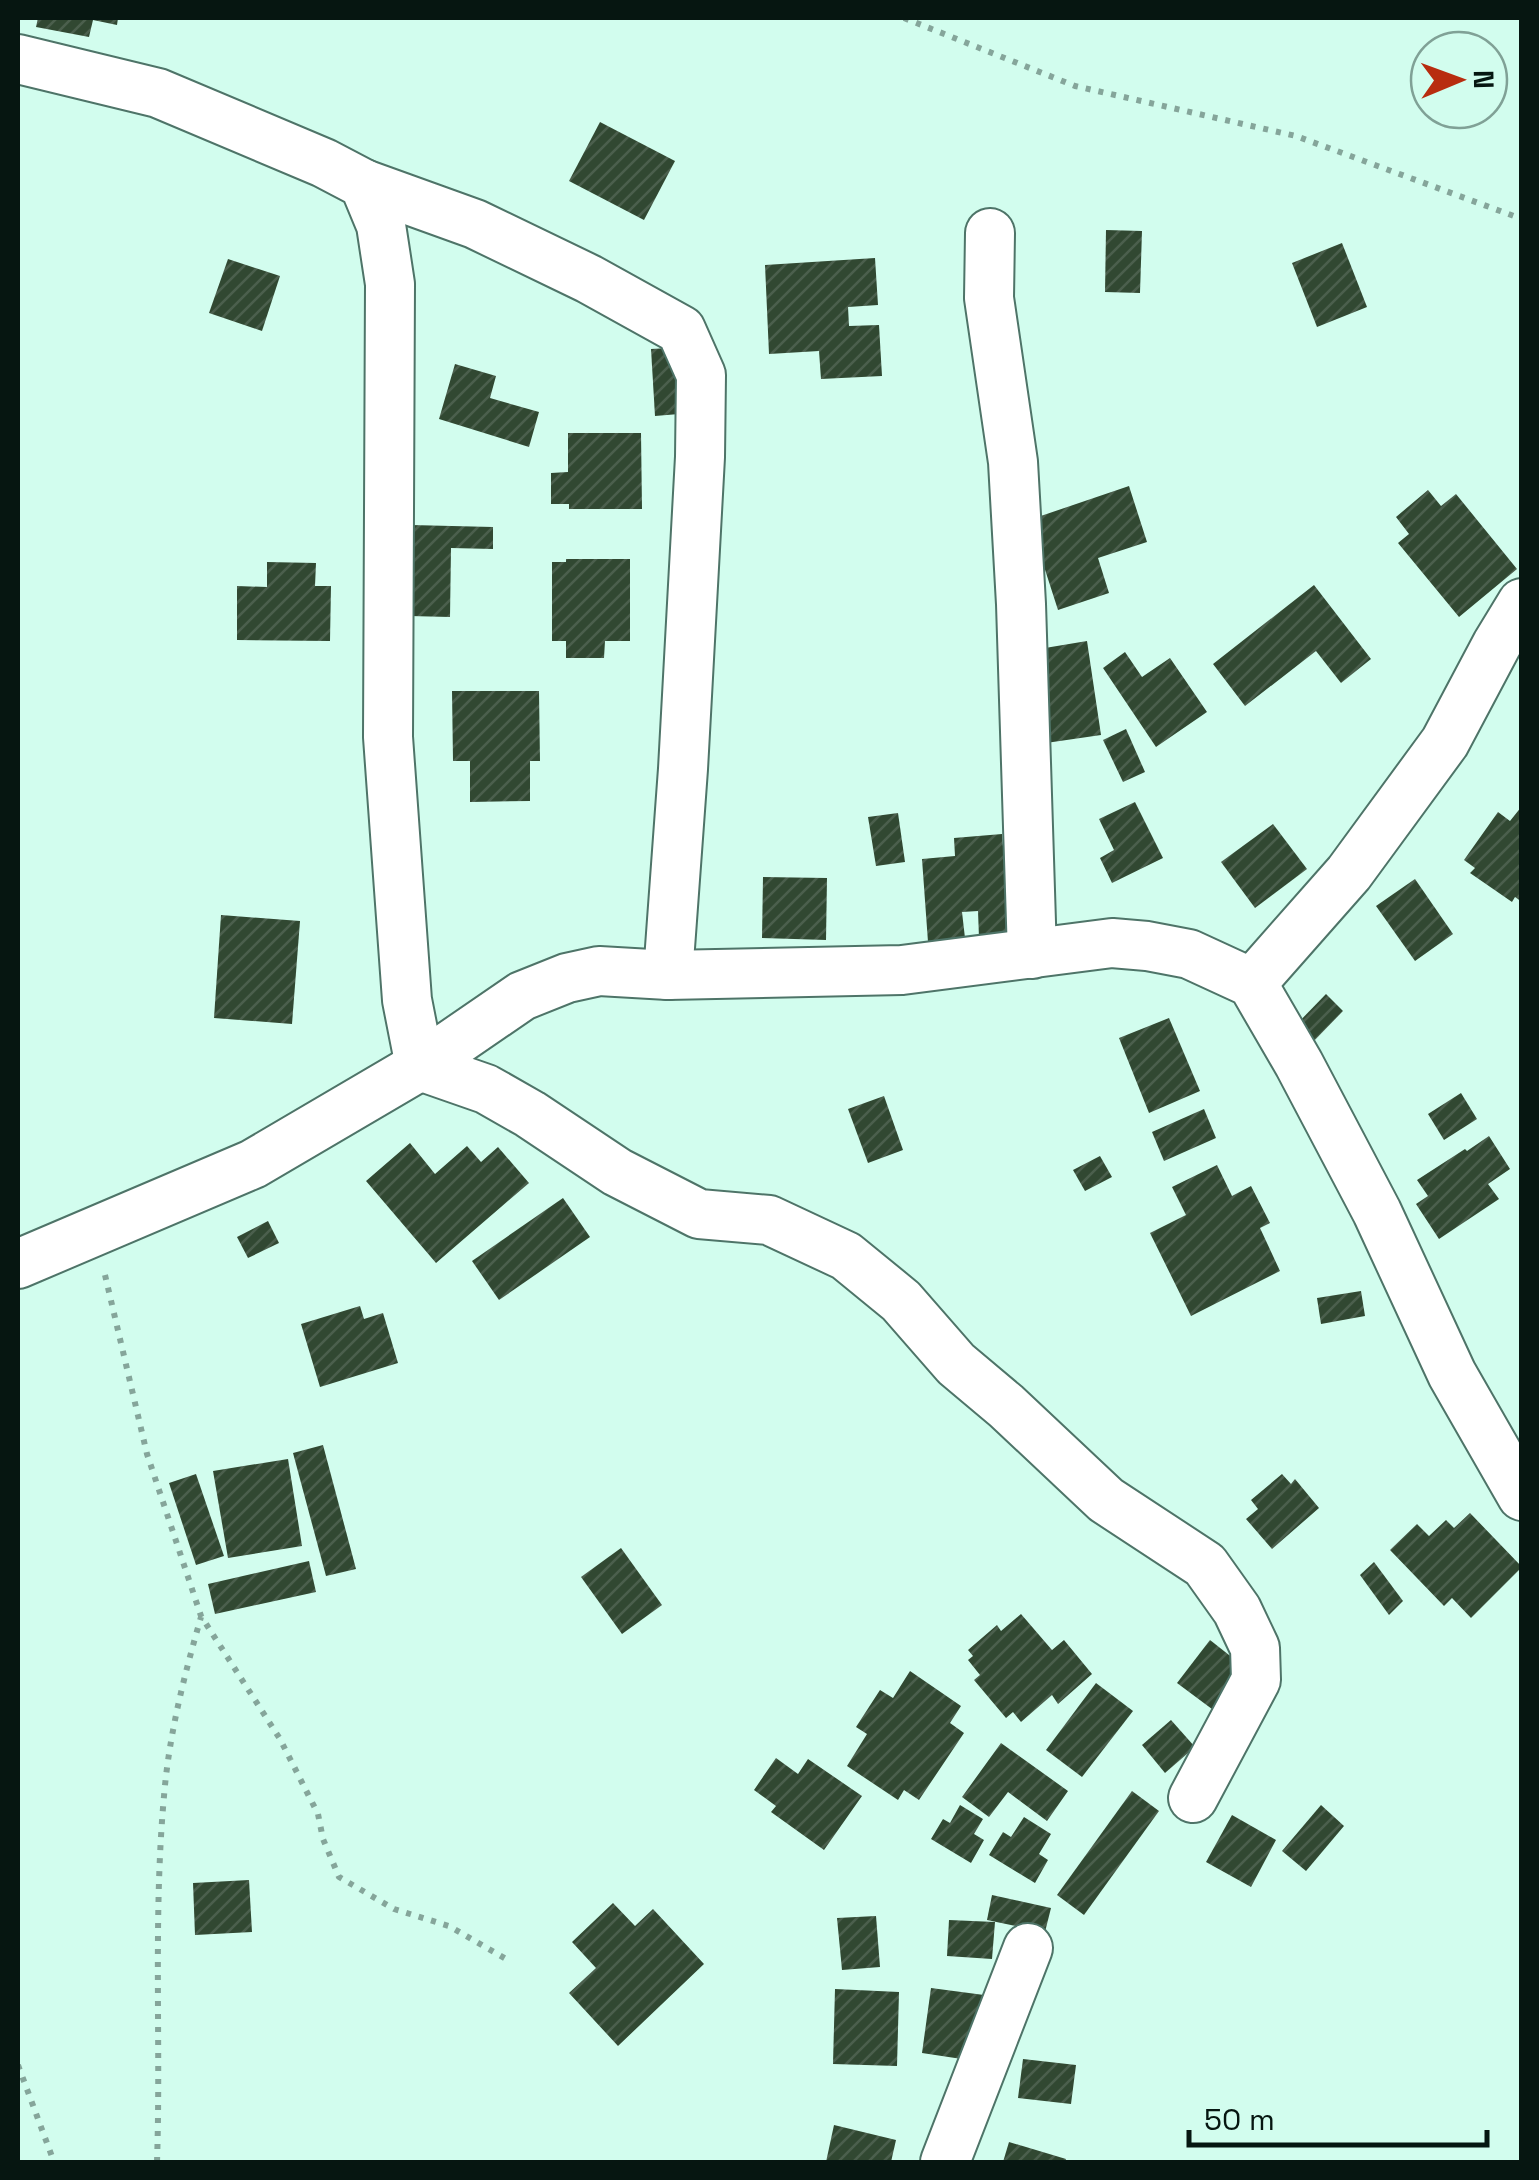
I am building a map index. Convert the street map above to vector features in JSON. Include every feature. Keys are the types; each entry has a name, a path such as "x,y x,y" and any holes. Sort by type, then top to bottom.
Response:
{"street":[{"path":"18,58 158,92 364,184 475,224 589,279 681,330 702,375 683,769 668,975"},
{"path":"364,184 381,225 390,284 388,737 408,1000 420,1066"},
{"path":"990,233 989,298 1013,462 1020,569 1032,954"},
{"path":"1252,983 1350,873 1509,655 1522,603"},
{"path":"18,1264 252,1164 420,1066 522,996 567,978 600,971 668,975 902,970 1112,943 1147,946 1188,954 1252,983 1377,1212 1452,1374 1522,1496"},
{"path":"420,1066 486,1089 618,1172 699,1214 769,1220 846,1256 901,1301 956,1364 1106,1500 1204,1565 1237,1610 1254,1648 1256,1680 1194,1798"},
{"path":"945,2162 1028,1948"}],"path":[{"path":"904,18 1075,86 1296,136 1522,219"},
{"path":"94,1230 147,1454 201,1616 280,1739 318,1814 339,1877 394,1909 449,1926 506,1959"},
{"path":"158,2162 156,1929 164,1794 180,1689 201,1616"},
{"path":"18,2065 54,2162"}],"building":[{"path":"38,18 118,18 117,25 93,20 89,37 36,27"},
{"path":"600,122 675,161 644,220 569,181"},
{"path":"1106,230 1142,231 1140,293 1105,292"},
{"path":"1342,243 1367,307 1317,327 1292,263"},
{"path":"875,258 878,305 848,307 849,326 879,325 882,376 821,379 819,351 769,354 765,265"},
{"path":"228,259 280,276 262,331 209,313"},
{"path":"686,347 691,413 655,416 651,349"},
{"path":"455,364 496,376 490,398 539,412 529,447 439,419"},
{"path":"568,433 641,433 642,509 569,509 569,504 551,504 551,473 568,472"},
{"path":"1129,486 1147,542 1098,558 1109,593 1058,610 1029,520"},
{"path":"1428,490 1441,506 1456,494 1517,569 1459,617 1398,543 1409,534 1396,517"},
{"path":"411,525 493,527 493,549 451,548 450,617 409,616"},
{"path":"630,559 630,641 605,641 604,658 566,658 566,641 552,641 552,562"},
{"path":"267,562 316,563 315,586 331,586 330,641 237,640 237,586 267,587"},
{"path":"1314,585 1371,659 1341,683 1316,651 1245,706 1213,664"},
{"path":"1087,641 1101,735 1046,743 1033,650"},
{"path":"1125,652 1142,677 1170,658 1207,712 1156,747 1103,668"},
{"path":"452,691 539,691 540,761 530,761 530,801 470,802 470,761 453,761"},
{"path":"1126,729 1145,772 1123,782 1103,740"},
{"path":"1135,802 1163,858 1112,883 1100,858 1114,850 1099,819"},
{"path":"1522,806 1522,902 1515,897 1512,902 1470,873 1475,868 1464,860 1498,812 1510,821"},
{"path":"898,813 905,862 876,866 868,817"},
{"path":"1273,824 1307,869 1255,908 1221,862"},
{"path":"1002,834 1010,935 979,938 978,911 962,912 965,938 928,942 922,859 955,856 954,838"},
{"path":"763,877 827,878 826,940 762,938"},
{"path":"1415,879 1453,934 1415,961 1376,906"},
{"path":"221,915 300,921 292,1024 214,1018"},
{"path":"1326,994 1343,1011 1310,1045 1293,1028"},
{"path":"1169,1018 1200,1091 1149,1113 1119,1038"},
{"path":"1461,1093 1477,1119 1444,1140 1428,1114"},
{"path":"884,1096 903,1150 868,1163 848,1109"},
{"path":"1204,1109 1216,1138 1164,1161 1152,1132"},
{"path":"1489,1136 1510,1169 1488,1184 1499,1199 1439,1239 1416,1204 1428,1196 1417,1180"},
{"path":"410,1143 435,1174 467,1146 481,1162 498,1147 529,1183 436,1263 366,1181"},
{"path":"1100,1156 1112,1177 1085,1191 1073,1170"},
{"path":"1217,1165 1232,1196 1251,1186 1270,1223 1260,1228 1280,1271 1191,1316 1150,1233 1186,1215 1172,1187"},
{"path":"563,1198 590,1237 499,1300 472,1261"},
{"path":"268,1221 279,1243 248,1258 237,1237"},
{"path":"1361,1291 1365,1316 1321,1324 1317,1298"},
{"path":"360,1306 364,1319 383,1313 398,1363 320,1387 301,1324"},
{"path":"323,1445 356,1569 326,1576 293,1453"},
{"path":"288,1459 302,1546 228,1558 213,1471"},
{"path":"196,1474 224,1556 196,1565 169,1483"},
{"path":"1282,1474 1291,1484 1295,1479 1319,1508 1272,1549 1246,1519 1258,1509 1251,1500"},
{"path":"1470,1513 1522,1567 1471,1618 1452,1598 1444,1606 1390,1550 1417,1524 1429,1536 1446,1520 1454,1528"},
{"path":"621,1548 662,1605 622,1634 581,1577"},
{"path":"309,1561 316,1592 215,1614 208,1584"},
{"path":"1374,1562 1403,1601 1389,1615 1360,1575"},
{"path":"1021,1614 1052,1650 1064,1640 1092,1674 1058,1704 1052,1695 1021,1722 1013,1712 1006,1718 974,1680 980,1675 968,1660 973,1656 968,1650 997,1625 1001,1631"},
{"path":"1210,1640 1243,1666 1224,1718 1177,1683"},
{"path":"910,1671 961,1706 950,1723 964,1733 919,1800 904,1790 898,1800 847,1766 867,1734 856,1727 880,1690 893,1698"},
{"path":"1096,1683 1133,1711 1082,1777 1046,1750"},
{"path":"1171,1720 1195,1747 1165,1773 1142,1745"},
{"path":"1001,1743 1068,1791 1047,1821 1008,1792 989,1817 962,1797"},
{"path":"776,1758 798,1774 808,1759 862,1796 824,1850 771,1812 776,1806 754,1790"},
{"path":"1132,1791 1159,1811 1084,1915 1057,1895"},
{"path":"960,1805 983,1819 974,1834 984,1840 971,1863 931,1839 943,1819 950,1823"},
{"path":"1321,1805 1344,1826 1306,1871 1282,1851"},
{"path":"1232,1815 1276,1840 1251,1887 1206,1862"},
{"path":"1024,1817 1051,1834 1039,1854 1048,1860 1035,1883 989,1855 1003,1832 1011,1837"},
{"path":"249,1880 252,1932 195,1935 193,1883"},
{"path":"992,1895 1051,1908 1045,1932 987,1920"},
{"path":"613,1903 635,1926 653,1909 704,1964 618,2046 569,1993 596,1968 572,1942"},
{"path":"876,1916 880,1967 842,1970 837,1918"},
{"path":"949,1920 995,1922 992,1959 947,1956"},
{"path":"931,1988 984,1995 975,2061 922,2053"},
{"path":"835,1989 899,1992 897,2066 833,2064"},
{"path":"1023,2059 1076,2065 1071,2104 1018,2098"},
{"path":"834,2125 896,2140 891,2162 826,2162"},
{"path":"1009,2142 1066,2159 1003,2162"}]}
